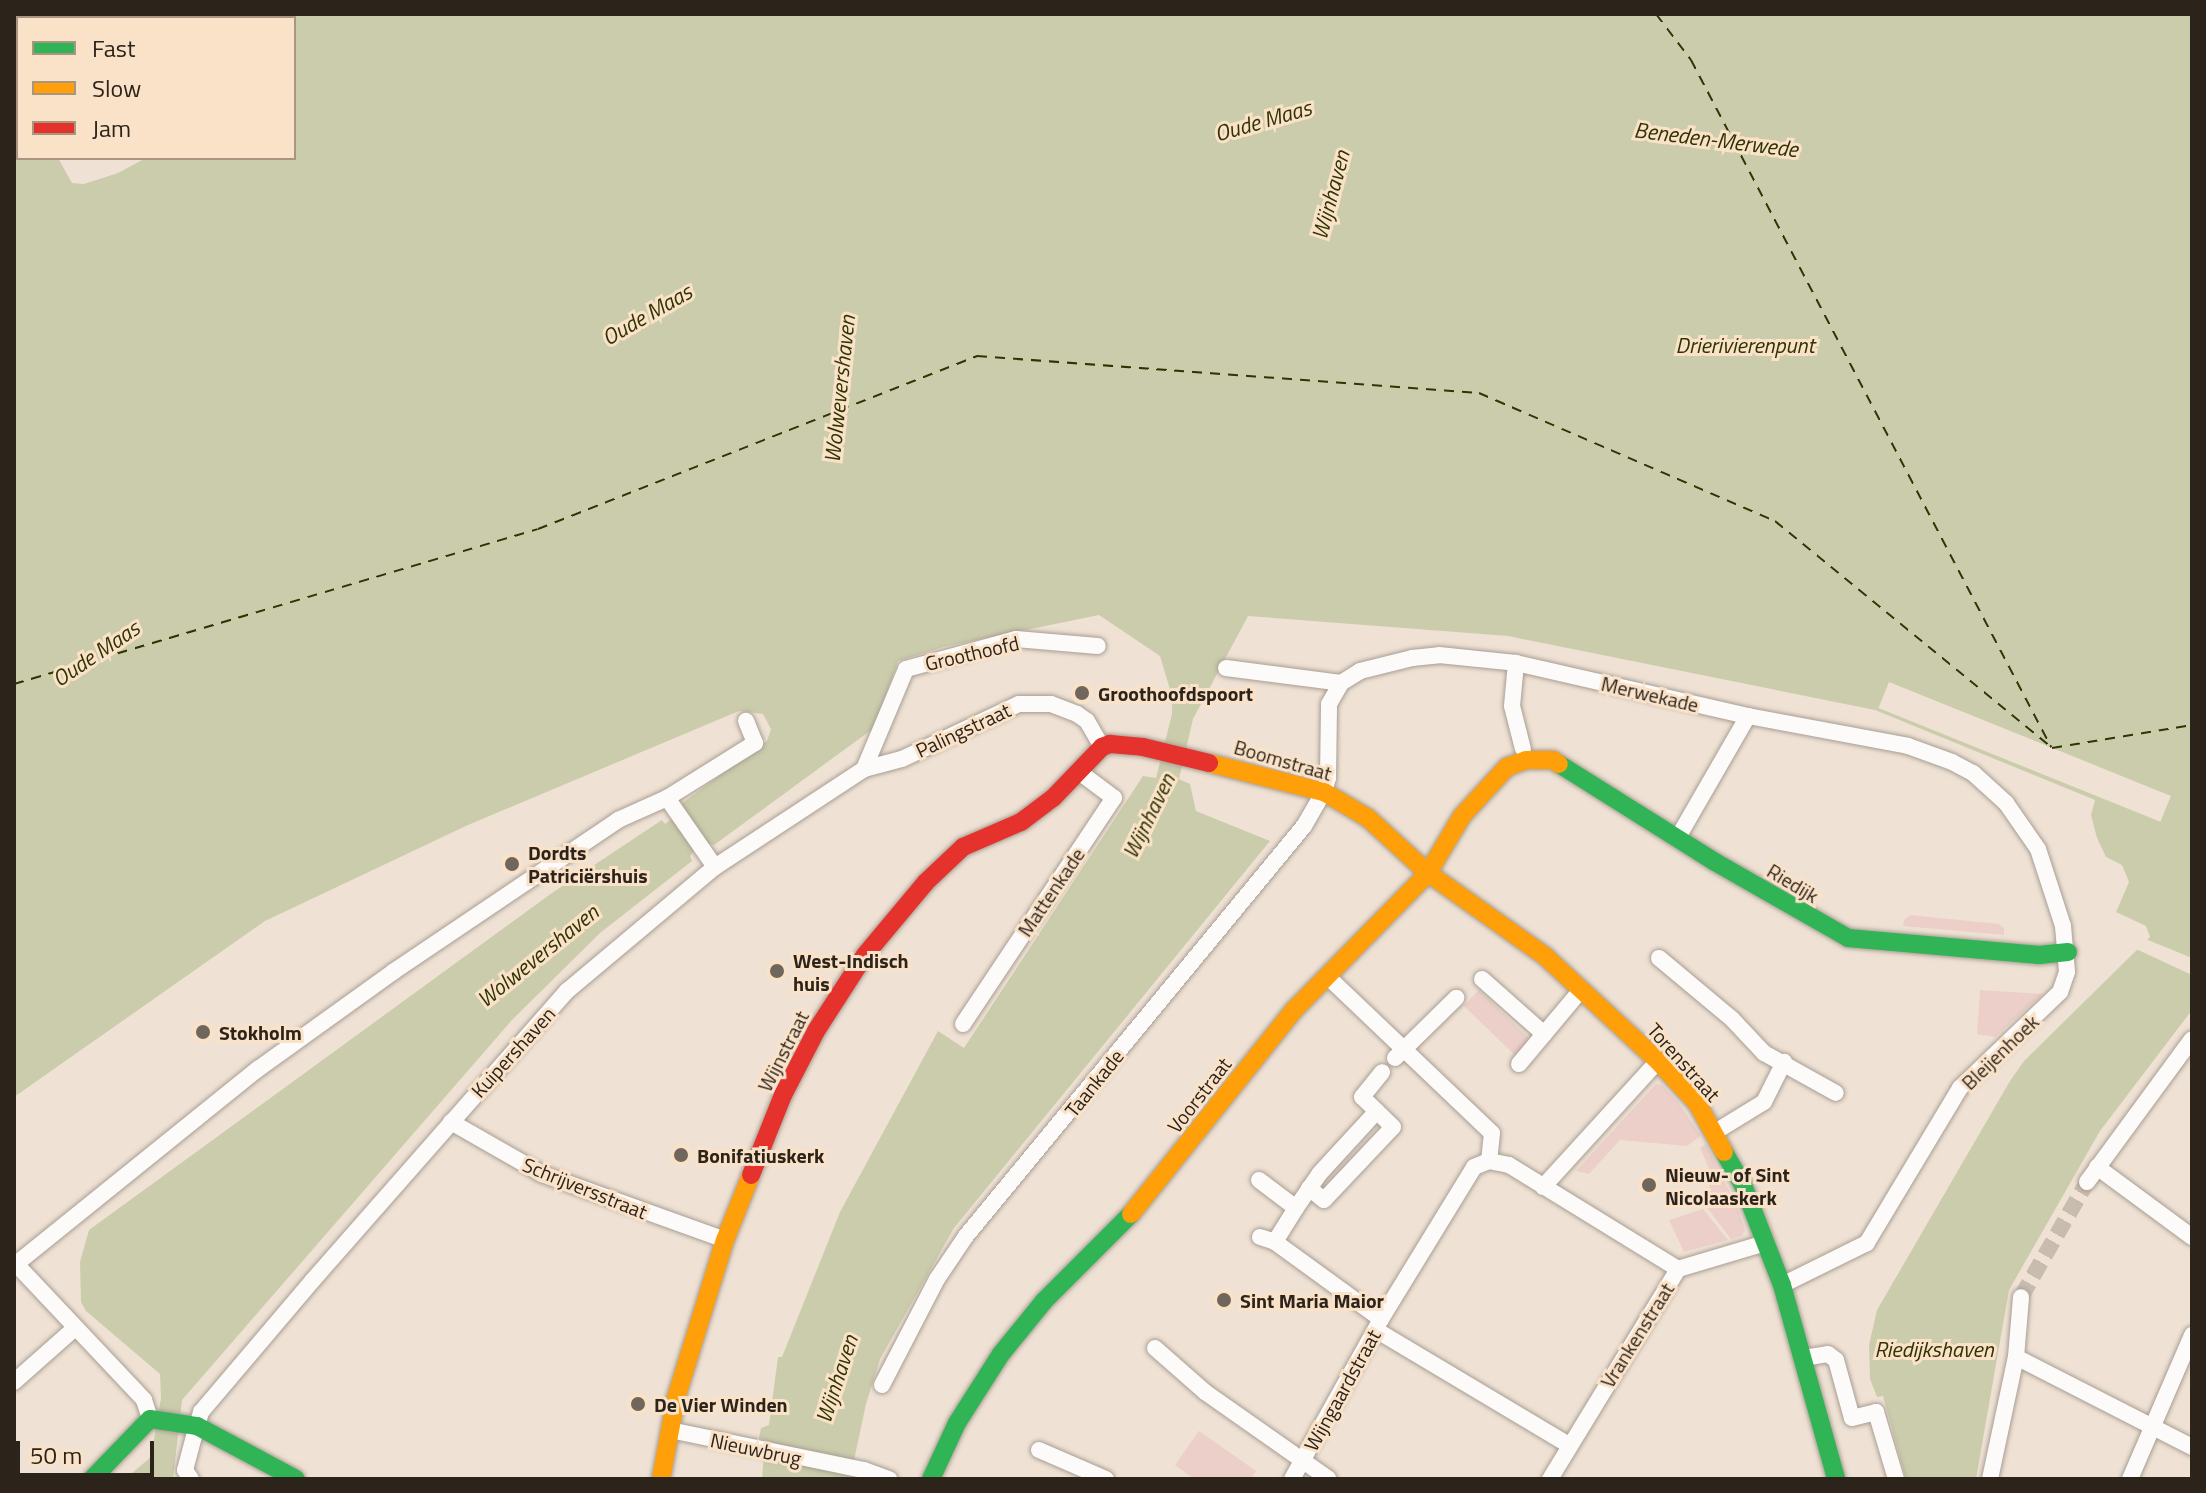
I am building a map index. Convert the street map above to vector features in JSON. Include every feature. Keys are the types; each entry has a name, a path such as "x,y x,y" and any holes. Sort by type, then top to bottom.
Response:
{"street":[{"name":"Groothoofd","path":"864,769 906,669 1016,639 1098,646"},
{"name":"Merwekade","path":"1341,683 1360,671 1439,655 1516,663 1748,716 1883,740 1952,762 1973,773 2006,803 2038,849"},
{"path":"1516,663 1512,706 1525,754"},
{"path":"1226,668 1341,683 1329,704 1328,778 1324,792"},
{"name":"Palingstraat","path":"902,759 1028,702 1051,704 1077,714 1087,721 1102,747"},
{"path":"1677,839 1748,716"},
{"path":"296,1479 271,1473 191,1429 153,1419 144,1400 15,1264 258,1069 380,981 618,820 671,806 755,743 746,721"},
{"name":"Boomstraat","path":"1102,747 1125,744 1324,792 1368,818 1428,873"},
{"name":"Wijnstraat","path":"661,1479 697,1324 725,1240 783,1095 816,1031 865,955 926,882 963,847 1021,822 1053,798 1102,747"},
{"name":"Riedijk","path":"1525,754 1553,760 1677,839 1848,938 2035,955 2068,952"},
{"name":"Voorstraat","path":"931,1479 957,1423 1001,1354 1044,1301 1130,1215 1293,1011 1428,873 1462,816 1507,767 1525,754"},
{"name":"Kuipershaven","path":"191,1429 201,1412 567,991 715,867 864,769 902,759"},
{"name":"Mattenkade","path":"963,1024 1114,798 1078,771"},
{"name":"Taankade","path":"882,1385 937,1279 966,1236 1293,840 1324,792"},
{"path":"671,806 715,867"},
{"name":"Bleijenhoek","path":"1782,1285 1867,1243 1960,1088 2060,992 2067,972 2068,952 2038,849"},
{"name":"Torenstraat","path":"1428,873 1546,957 1658,1061 1697,1103 1743,1185 1782,1285 1836,1479"},
{"path":"1659,958 1732,1019 1764,1053 1836,1093"},
{"path":"1328,977 1399,1054 1492,1133 1489,1161 1509,1165 1678,1269"},
{"path":"1482,979 1544,1034"},
{"path":"1519,1064 1581,990"},
{"path":"1399,1054 1456,998"},
{"path":"2087,1182 2192,1039"},
{"path":"1543,1187 1658,1061"},
{"path":"1715,1132 1764,1102 1784,1062"},
{"path":"1382,1072 1362,1097 1393,1127 1324,1200 1309,1188 1296,1208 1267,1239 1379,1324 1569,1445"},
{"name":"Schrijversstraat","path":"451,1122 542,1174 725,1240"},
{"name":"Wijngaardstraat","path":"1292,1479 1469,1172 1489,1161"},
{"path":"2097,1167 2192,1237"},
{"path":"1259,1180 1296,1208"},
{"name":"Vrankenstraat","path":"1550,1479 1678,1269 1765,1243"},
{"path":"1990,1479 2016,1357 2021,1297"},
{"path":"14,1382 75,1328"},
{"path":"2130,1479 2150,1426 2192,1335"},
{"path":"1155,1348 1205,1392 1329,1479"},
{"path":"1803,1358 1828,1354 1836,1360 1852,1418 1876,1412 1896,1479"},
{"path":"2016,1357 2192,1447"},
{"path":"92,1479 153,1419"},
{"path":"191,1429 185,1470 191,1479"},
{"name":"Nieuwbrug","path":"670,1430 864,1470 889,1479"},
{"path":"1039,1450 1106,1479"}],"shaded area":[{"path":"1910,915 1999,924 2004,928 2004,935 1903,926"},
{"path":"1479,990 1533,1042 1518,1058 1464,1006"},
{"path":"1980,990 2043,994 1995,1037 1977,1034"},
{"path":"1656,1084 1662,1085 1678,1102 1701,1136 1687,1146 1620,1140 1589,1174 1576,1171"},
{"path":"1706,1144 1738,1209 1745,1230 1742,1236 1731,1239 1705,1205 1712,1175 1700,1148"},
{"path":"1703,1209 1728,1240 1684,1252 1669,1220"},
{"path":"1199,1431 1256,1471 1251,1479 1194,1479 1175,1465"}],"water":[{"path":"14,14 58,16 16,16 16,160 59,160 72,183 84,184 118,173 142,160 296,160 296,16 278,16 280,14 2192,14 2192,1010 2100,1131 2009,1290 1976,1479 1906,1479 1883,1396 1877,1397 1870,1379 1869,1345 1877,1310 2010,1081 2024,1061 2150,937 2146,926 2116,912 2129,882 2122,865 2106,857 2097,838 2091,815 2095,800 1875,710 1508,636 1248,616 1193,719 1179,779 1190,784 1196,811 1270,841 954,1228 880,1359 866,1404 850,1479 762,1479 765,1440 759,1438 761,1428 769,1425 778,1357 782,1357 840,1212 938,1031 964,1048 1143,776 1156,778 1172,714 1172,696 1160,656 1099,615 943,647 898,661 874,728 714,845 705,842 690,856 692,861 600,933 512,1020 182,1400 173,1479 125,1479 151,1457 161,1398 160,1374 86,1311 81,1302 80,1262 89,1230 552,893 662,820 665,824 672,819 682,811 681,804 767,741 771,729 763,714 739,711 468,825 265,921 14,1097"}],"pier":[{"path":"1889,682 2171,796 2160,822 1879,708"},
{"path":"2143,938 2192,958 2192,975 2136,949"}],"ferry route":[{"path":"1656,14 1691,60 2051,747"},
{"path":"14,684 538,529 977,356 1479,393 1775,521 2052,748 2192,725"}],"tunnel":[{"path":"2021,1297 2087,1182"}],"traffic: fast":[{"path":"1559,764 1715,862 1848,938 2039,955 2068,952"},
{"path":"1724,1152 1743,1185 1782,1285 1836,1479"},
{"path":"931,1479 957,1423 1001,1354 1044,1301 1131,1214"},
{"path":"92,1479 150,1419 197,1426 296,1479"}],"traffic: slow":[{"path":"1131,1214 1293,1011 1428,873 1462,816 1507,767 1526,760 1553,760 1559,764"},
{"path":"1209,763 1324,792 1368,818 1428,873 1546,957 1658,1061 1697,1103 1724,1152"},
{"path":"661,1479 676,1398 725,1240 751,1175"}],"traffic: jam":[{"path":"751,1175 783,1095 816,1031 865,955 926,882 963,847 1021,822 1053,798 1102,747 1110,744 1143,747 1209,763"}],"place":[{"name":"Groothoofdspoort","path":"1082,693"},
{"name":"Dordts Patriciërshuis","path":"512,864"},
{"name":"West-Indisch huis","path":"777,971"},
{"name":"Stokholm","path":"203,1032"},
{"name":"Bonifatiuskerk","path":"681,1155"},
{"name":"Nieuw- of Sint Nicolaaskerk","path":"1649,1185"},
{"name":"Sint Maria Maior","path":"1224,1300"},
{"name":"De Vier Winden","path":"638,1404"}],"water label":[{"name":"Oude Maas","path":"1263,121"},
{"name":"Beneden-Merwede","path":"1716,140"},
{"name":"Wijnhaven","path":"1331,195"},
{"name":"Oude Maas","path":"647,315"},
{"name":"Drierivierenpunt","path":"1745,346"},
{"name":"Wolwevershaven","path":"840,389"},
{"name":"Oude Maas","path":"96,654"},
{"name":"Wijnhaven","path":"1149,816"},
{"name":"Wolwevershaven","path":"538,956"},
{"name":"Riedijkshaven","path":"1934,1350"},
{"name":"Wijnhaven","path":"837,1379"}]}
